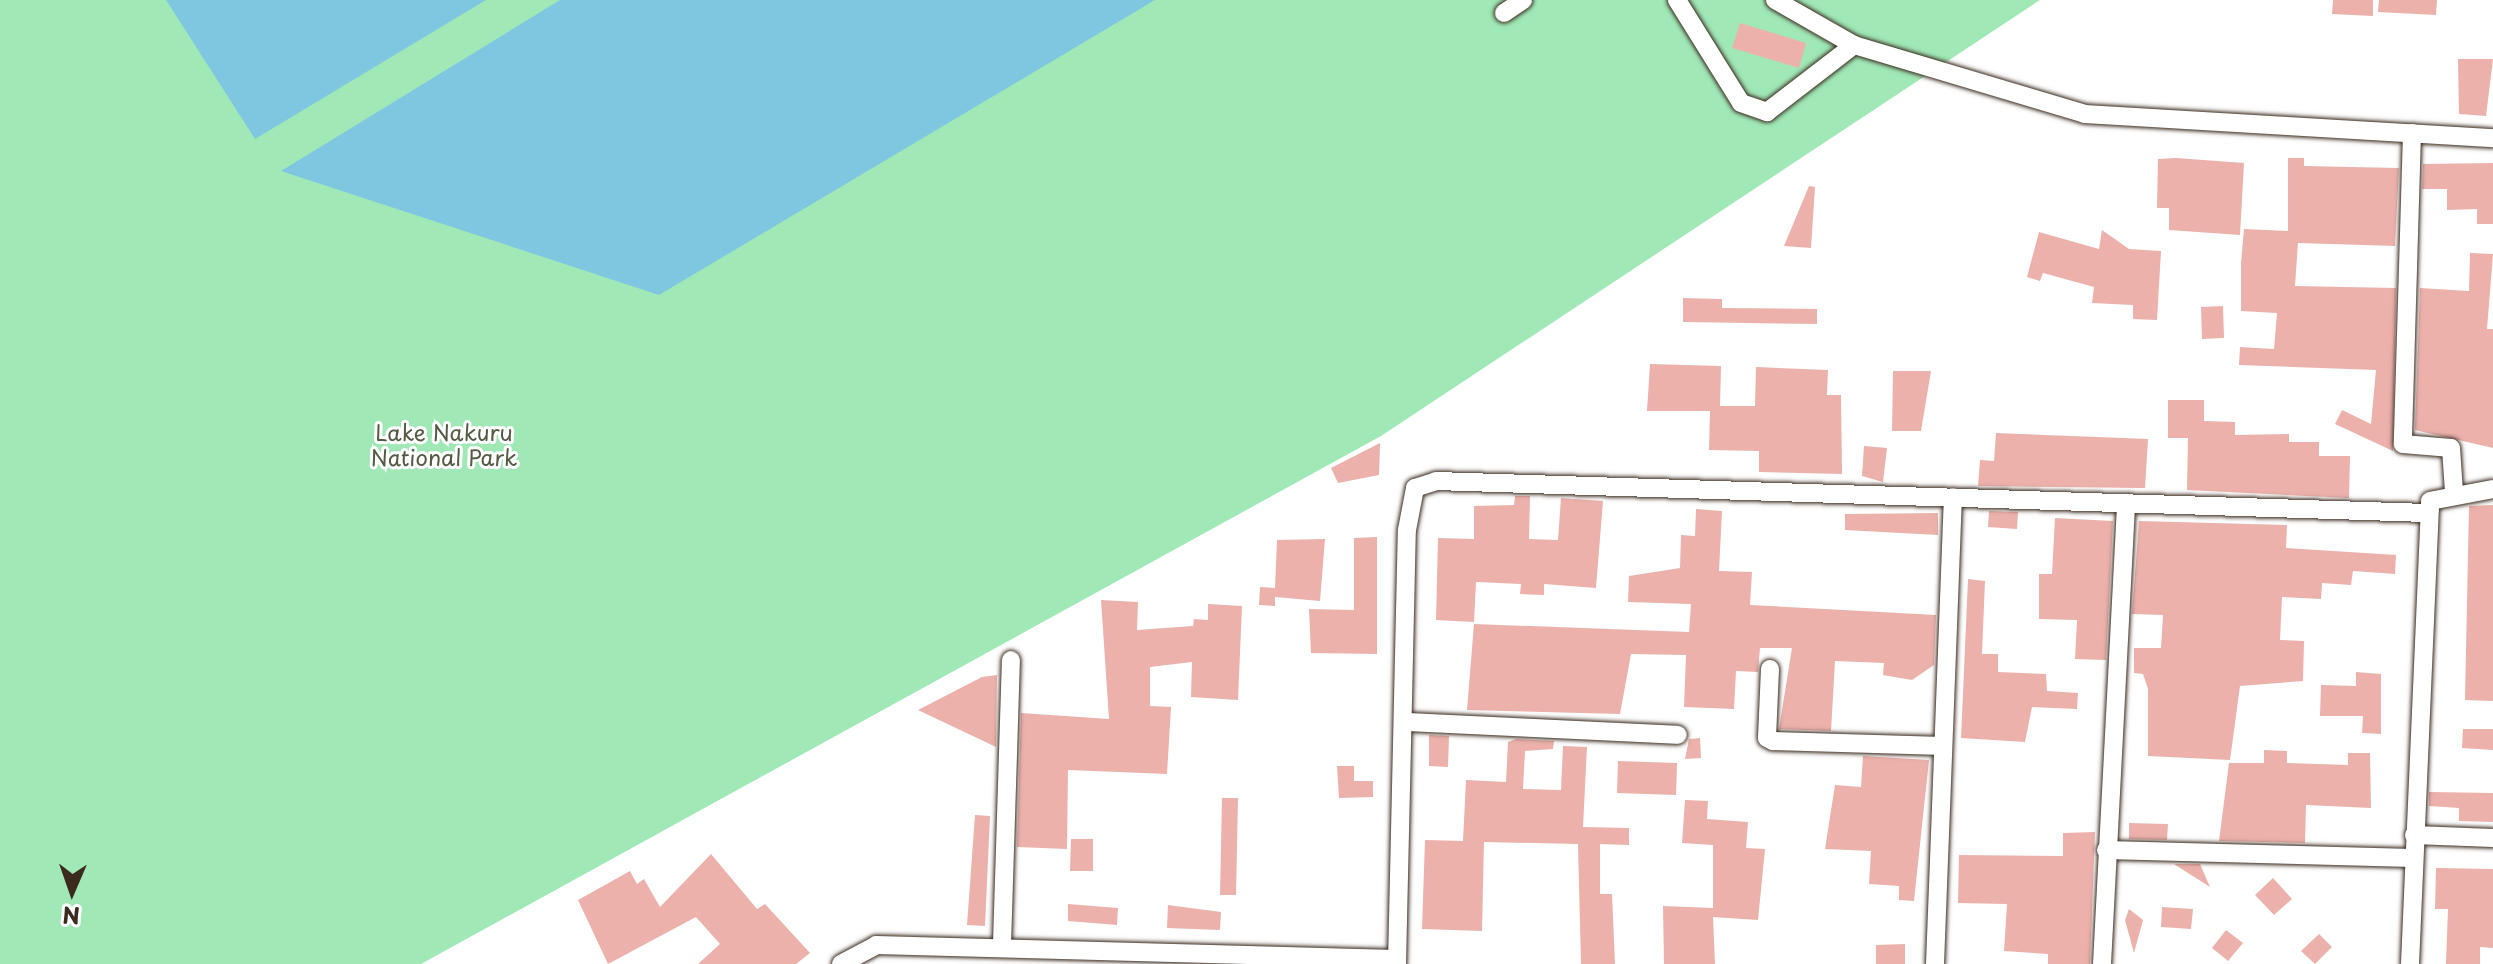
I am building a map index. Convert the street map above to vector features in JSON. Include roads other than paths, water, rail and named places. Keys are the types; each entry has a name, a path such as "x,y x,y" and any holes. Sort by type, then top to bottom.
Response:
{"street":[{"path":"1504,13 1523,0"},
{"path":"1677,0 1741,103 1767,112 1854,45"},
{"path":"1775,0 1854,45 2085,114 2493,138"},
{"path":"2412,133 2403,444 2451,448 2454,492"},
{"path":"841,964 876,945 1002,944 1397,962 1406,722 1407,530 1415,488 1436,481 2429,513"},
{"path":"2410,964 2430,501 2454,492 2493,489"},
{"path":"1935,964 1953,497"},
{"path":"2102,964 2126,504"},
{"path":"1002,944 1011,660"},
{"path":"1770,669 1767,738 1773,741 1943,746"},
{"path":"1406,722 1678,735"},
{"path":"2414,835 2493,838"},
{"path":"2106,850 2413,858"}],"water":[{"path":"166,0 486,0 255,139"},
{"path":"560,0 1155,0 659,295 281,171"}],"park label":[{"name":"Lake Nakuru National Park","path":"444,444"}]}
